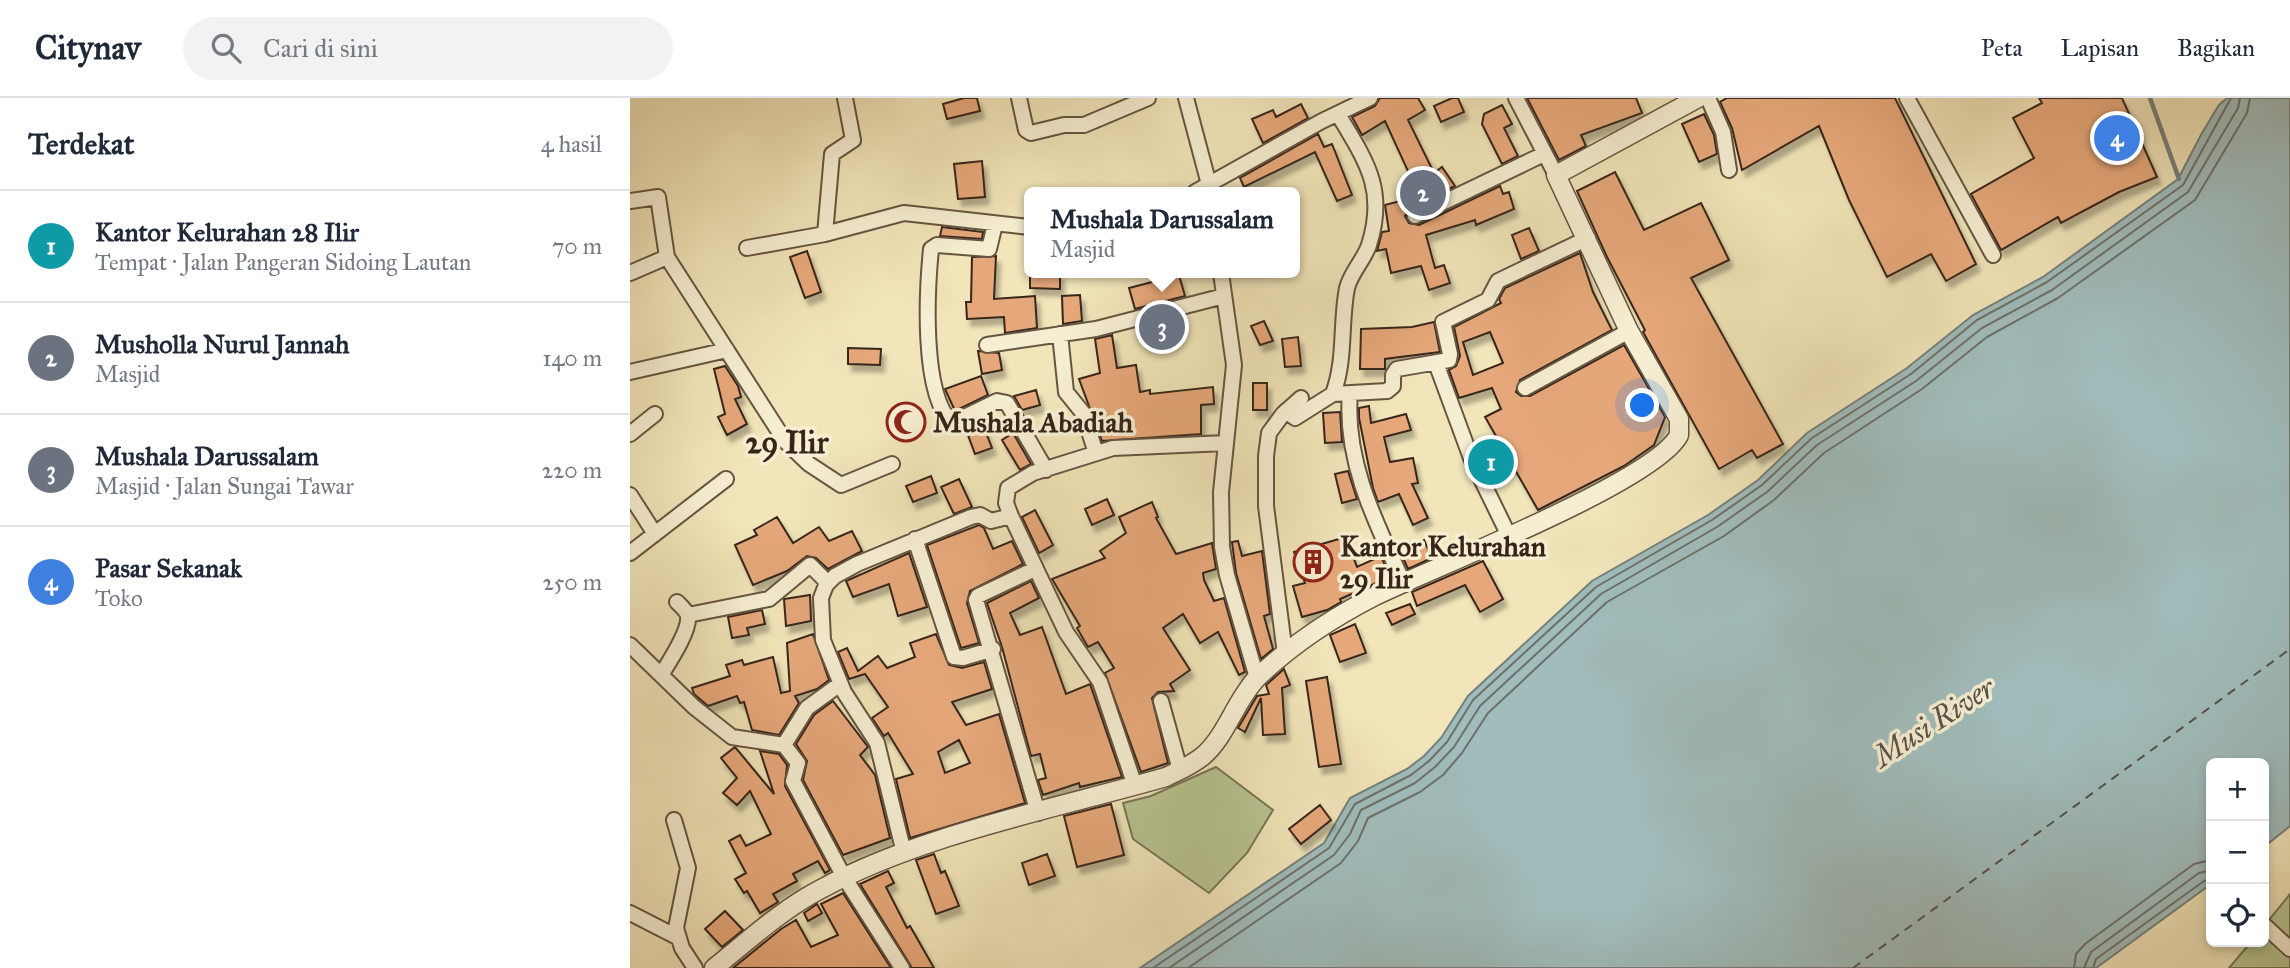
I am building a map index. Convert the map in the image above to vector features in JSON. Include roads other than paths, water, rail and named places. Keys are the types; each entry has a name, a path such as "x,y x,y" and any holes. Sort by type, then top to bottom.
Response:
{"street":[{"path":"825,234 832,154 853,139 845,98"},
{"path":"1019,98 1026,130 1031,133 1063,125 1084,125 1148,98"},
{"path":"1186,98 1210,187"},
{"path":"1214,187 1332,117 1370,98"},
{"path":"1556,175 1698,98"},
{"path":"1708,98 1723,132 1729,170"},
{"path":"1907,98 1993,255"},
{"path":"714,968 795,904 844,877 904,853 1135,786 1180,770 1212,747 1234,708 1257,678 1314,633 1375,596 1509,536 1660,458 1675,443 1681,426 1679,419 1629,331 1588,238 1516,99"},
{"path":"1332,117 1366,159 1375,208 1368,248 1348,286 1340,375 1333,394"},
{"path":"1415,216 1544,154"},
{"path":"630,201 658,197 667,257 785,441 824,474 844,485 892,464"},
{"path":"747,248 825,234 904,214 1024,227"},
{"path":"995,224 989,249 937,245 932,248 928,324 936,391 953,423 997,401 1007,403 1046,470"},
{"path":"1289,414 1333,394 1387,391 1393,386 1393,374 1397,369 1436,363 1451,357 1443,322 1488,300 1498,281 1588,238"},
{"path":"630,273 667,257"},
{"path":"1222,278 1234,365 1221,492 1223,547 1227,575 1257,678"},
{"path":"987,345 1096,329 1224,296"},
{"path":"1525,388 1629,331"},
{"path":"1060,334 1066,392 1083,413 1096,453"},
{"path":"630,372 727,350"},
{"path":"1436,363 1471,458 1509,536"},
{"path":"1350,393 1349,430 1358,471 1375,521 1404,584"},
{"path":"1288,651 1266,506 1266,456 1267,437 1301,398"},
{"path":"630,434 655,414"},
{"path":"1135,786 1100,681 1066,632 1011,516 1005,497 1011,484 1096,453 1155,444 1226,443"},
{"path":"630,553 726,479"},
{"path":"630,495 655,534"},
{"path":"904,853 877,743 840,684 822,640 821,598 828,583 857,564 976,515 991,521 1011,516"},
{"path":"915,540 954,657 963,658 993,649"},
{"path":"688,615 769,598 810,565 828,583"},
{"path":"1035,569 977,598 1038,813"},
{"path":"677,602 688,615"},
{"path":"661,675 681,639 688,615"},
{"path":"630,645 694,707 732,737 784,745 798,763 793,781 844,877 902,968"},
{"path":"784,745 807,708 840,684"},
{"path":"1161,701 1180,770"},
{"path":"674,820 688,868 677,937"},
{"path":"630,913 677,937 695,968"},
{"path":"2269,930 2290,949"}],"water":[{"name":"Musi River","path":"2227,98 2290,98 2290,826 2269,843 2269,758 2206,758 2206,888 2096,968 1140,968 1324,843 1350,798 1407,769 1424,756 1441,738 1468,696 1592,581 1708,515 1758,480 1807,433 1907,368 1973,315 2043,277 2178,179 2219,105"}],"waterway":[{"path":"2150,98 2179,179"}],"place":[{"name":"Pasar Sekanak","path":"2117,138"},
{"name":"Musholla Nurul Jannah","path":"1423,193"},
{"name":"Mushala Darussalam","path":"1162,327"},
{"name":"Mushala Abadiah","path":"906,422"},
{"name":"Kantor Kelurahan 28 Ilir","path":"1491,462"},
{"name":"Kantor Kelurahan 29 Ilir","path":"1313,562"}],"district":[{"name":"29 Ilir","path":"787,442"}]}
